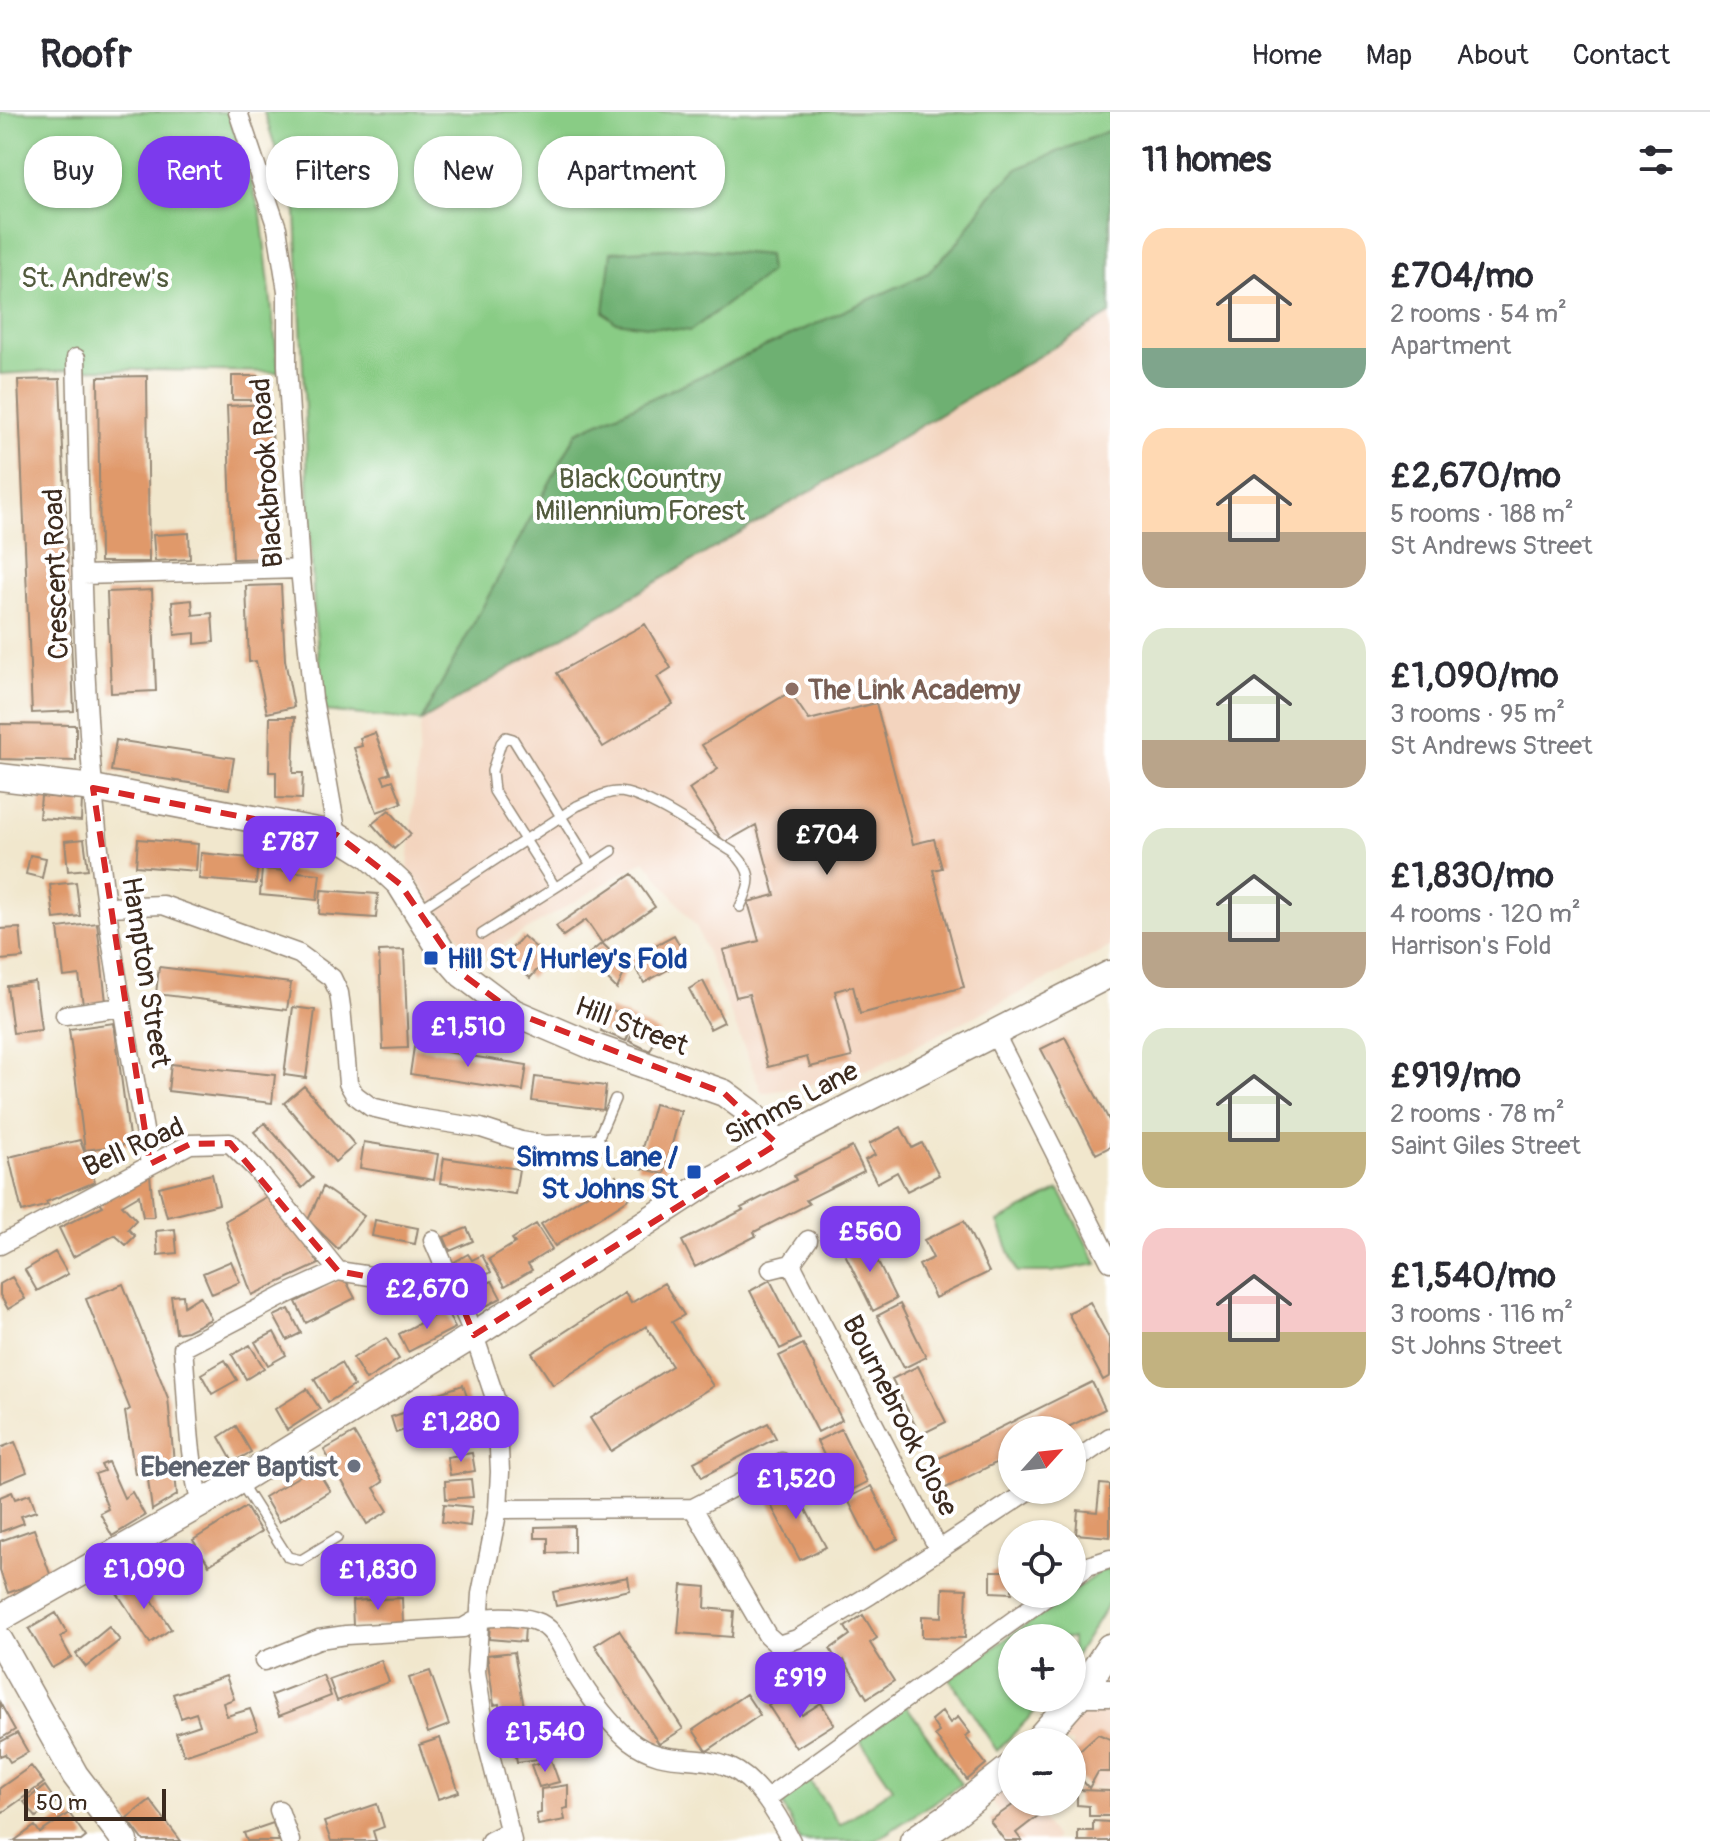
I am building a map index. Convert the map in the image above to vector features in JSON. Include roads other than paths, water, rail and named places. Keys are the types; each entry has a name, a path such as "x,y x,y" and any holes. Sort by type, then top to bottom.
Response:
{"main road":[{"path":"1086,1684 1110,1648"},
{"path":"1049,1728 1063,1712"},
{"path":"914,1841 998,1778"}],"street":[{"name":"Blackbrook Road","path":"238,112 277,228 287,291 287,365 300,569 313,699 337,835"},
{"name":"Crescent Road","path":"76,358 82,575 93,788"},
{"path":"82,575 300,569"},
{"name":"Hill Street","path":"0,777 93,788 337,835 369,855 400,884 441,950 462,974 513,1012 597,1048 724,1093 750,1112 777,1144"},
{"name":"Hampton Street","path":"93,788 122,1007 150,1164"},
{"path":"107,907 163,905 299,954 332,978 339,993 348,1083 355,1095 371,1107 481,1128 545,1145 596,1143"},
{"name":"Simms Lane","path":"0,1618 240,1480 474,1335 708,1182 1110,974"},
{"path":"65,1015 122,1007"},
{"path":"995,1034 1110,1262"},
{"name":"Bell Road","path":"0,1245 190,1144 230,1143 265,1180 338,1271"},
{"path":"433,1240 474,1335 497,1404 498,1509 478,1619 476,1672 487,1743 511,1836 490,1841"},
{"path":"771,1269 791,1264 808,1240"},
{"name":"Bournebrook Close","path":"791,1264 939,1550"},
{"path":"201,1504 189,1447 183,1348 338,1271 457,1293"},
{"path":"1086,1453 1110,1437"},
{"path":"498,1509 693,1508 782,1462"},
{"path":"693,1508 767,1635 778,1645 810,1632 1009,1504"},
{"path":"1086,1568 1110,1559"},
{"path":"766,1799 1031,1608"},
{"path":"264,1661 319,1639 463,1628 478,1619 515,1618 539,1622 549,1629 593,1699 629,1739 650,1753 672,1760 729,1767 766,1799 791,1841"},
{"path":"0,1641 75,1775 125,1841"},
{"path":"1086,1693 1110,1693"},
{"path":"279,1810 290,1841"}],"lane":[{"path":"555,887 494,791 492,771 506,737 513,739 591,865"},
{"path":"417,911 577,806 619,792 658,806 733,852 749,874 749,889 740,907"},
{"path":"482,934 612,851"},
{"path":"596,1143 615,1099"},
{"path":"240,1480 288,1557 301,1560 337,1538"}],"place":[{"name":"The Link Academy","path":"792,689"},
{"name":"Hill St / Hurley's Fold","path":"431,958"},
{"name":"Simms Lane / St Johns St","path":"694,1172"},
{"name":"Ebenezer Baptist","path":"354,1466"}],"park label":[{"name":"St. Andrew's","path":"95,277"},
{"name":"Black Country Millennium Forest","path":"640,494"}]}
